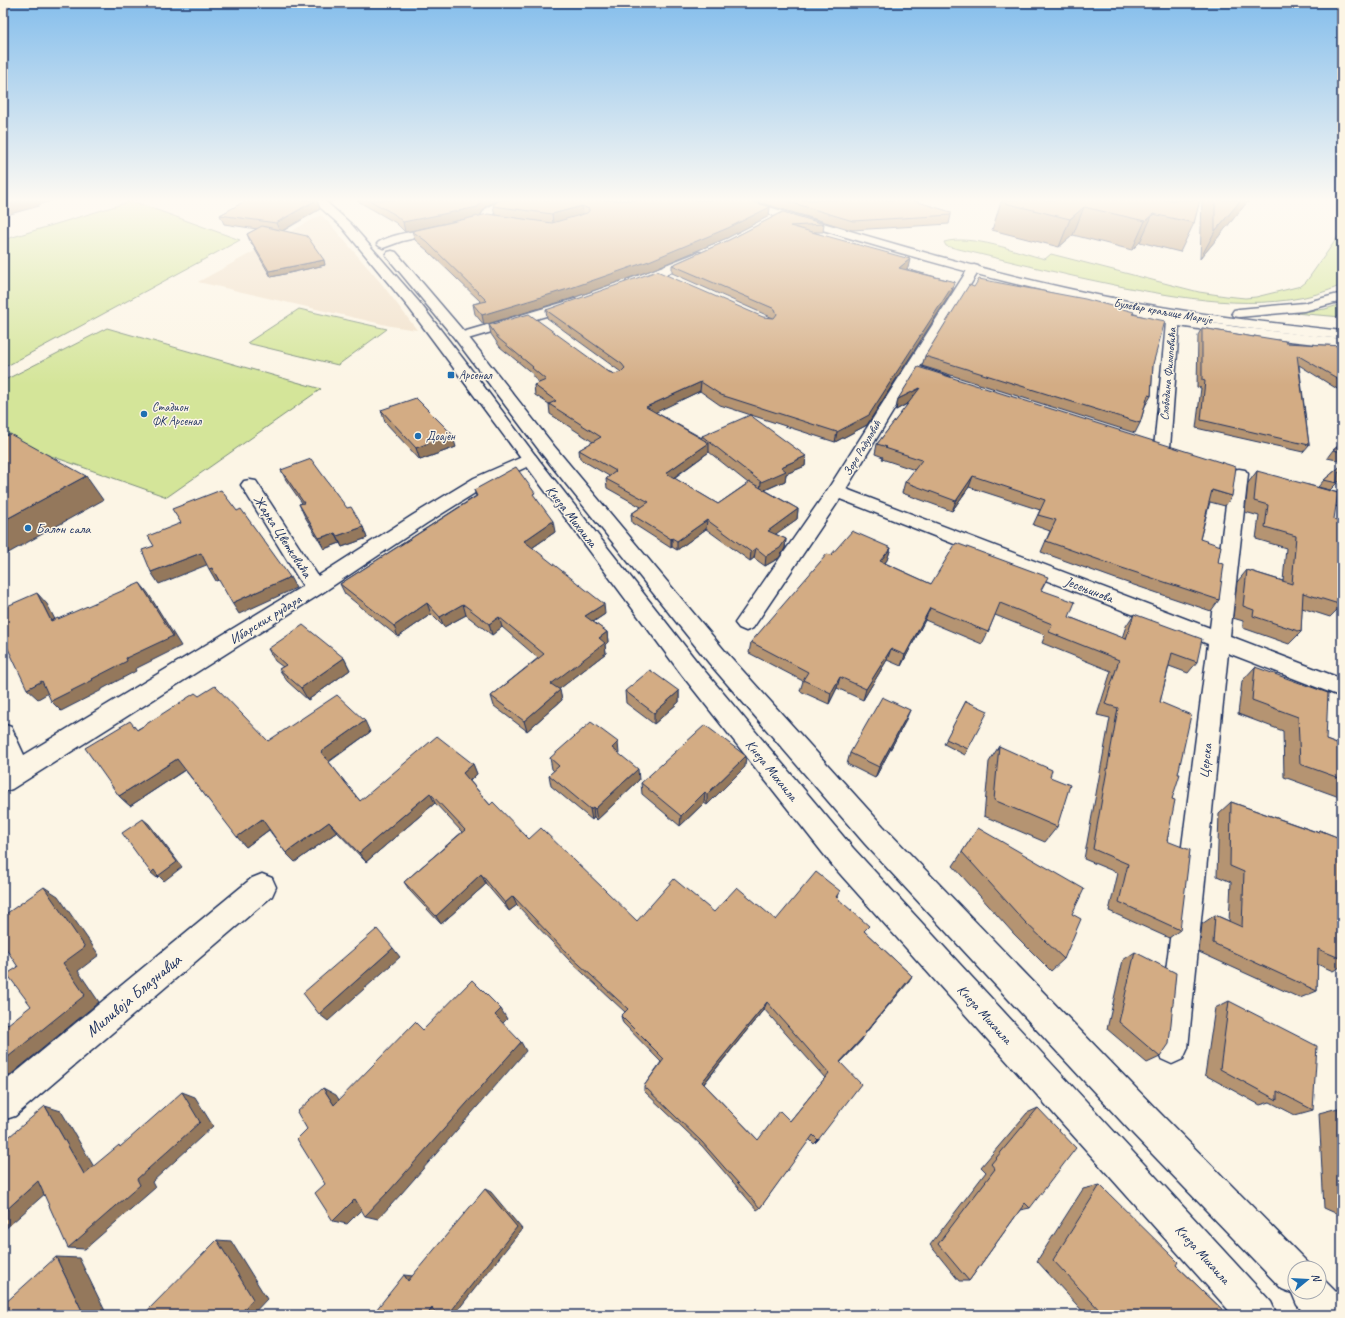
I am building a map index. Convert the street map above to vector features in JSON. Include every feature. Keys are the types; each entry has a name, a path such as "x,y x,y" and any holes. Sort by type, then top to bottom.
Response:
{"main road":[{"name":"Кнеза Михаила","path":"377,262 463,368 528,459 690,669 843,857 1258,1315"},
{"name":"Кнеза Михаила","path":"398,262 462,337 548,450 712,651 869,829 1145,1122 1287,1268"},
{"path":"621,287 684,262"},
{"name":"Булевар краљице Марије","path":"948,262 1107,300 1216,320 1342,335"},
{"name":"Булевар краљице Марије","path":"983,262 1079,286 1186,307 1342,325"},
{"name":"Зоре Радуловић","path":"746,623 836,491 974,269"},
{"path":"658,273 671,279"},
{"path":"1237,314 1298,308 1325,303 1342,297"},
{"path":"462,337 534,317 585,300"},
{"name":"Слободана Филиповића","path":"1107,300 1173,321 1161,448"},
{"path":"534,317 546,326"},
{"path":"1173,321 1237,331 1342,343"},
{"path":"911,369 956,383"},
{"name":"Ибарских рудара","path":"11,776 316,588 420,518 480,482 528,459"},
{"name":"Церска","path":"1172,1048 1218,640 1240,473"},
{"name":"Жарка Цветковића","path":"250,485 316,588"},
{"path":"1293,488 1342,501"},
{"name":"Јесењинова","path":"836,491 1342,688"},
{"path":"3,734 11,776"},
{"name":"Миливоја Блазнавца","path":"3,1104 262,887"},
{"path":"1318,1300 1332,1315"}],"shaded area":[{"path":"236,262 362,262 417,330 391,326 198,282"}],"green space":[{"path":"3,262 200,262 3,368"},
{"path":"1012,262 1080,262 1199,292 1245,298 1256,297 1301,286 1306,282 1320,262 1342,262 1342,285 1316,294 1289,300 1234,302 1206,300 1124,287"},
{"path":"1342,304 1342,317 1294,313 1325,309"},
{"path":"299,309 387,329 338,365 247,343"},
{"name":"Стадион ФК Арсенал","path":"107,328 321,389 167,497 3,439 3,381"}],"building":[{"path":"263,262 316,262 269,271"},
{"path":"447,262 648,262 568,289 482,315 473,304 487,301"},
{"path":"680,262 907,262 899,268 955,282 869,415 837,432 721,395 701,382 646,407 709,443 666,473 718,504 750,482 798,509 768,531 786,539 780,548 766,556 756,548 751,552 707,520 677,541 672,538 671,539 631,514 649,502 606,479 616,471 579,450 601,437 549,404 556,401 534,385 546,380 532,368 533,367 498,338 489,325 529,314 609,372 615,374 621,372 625,368 622,364 546,310 657,271 763,317 774,318 777,314 775,309 672,265"},
{"path":"979,279 1085,299 1134,312 1132,314 1165,321 1153,364 1151,396 1148,395 1140,423 925,356 969,285 974,287"},
{"path":"1202,328 1285,341 1286,343 1342,346 1342,381 1297,355 1309,445 1201,420 1205,381 1202,380"},
{"path":"918,367 1236,467 1232,496 1212,490 1200,539 1221,546 1218,563 1224,564 1219,600 1046,541 1056,520 1038,515 1045,500 973,476 956,501 905,482 922,460 877,444 920,388 898,399"},
{"path":"416,398 452,434 416,448 381,410"},
{"path":"750,415 806,456 781,467 786,471 761,482 702,436"},
{"path":"10,434 86,476 3,521 3,437"},
{"path":"1342,443 1342,452 1333,450"},
{"path":"311,459 347,508 351,507 363,527 337,536 335,533 319,538 299,504 304,503 281,470"},
{"path":"1342,465 1342,473 1338,472 1337,483 1324,480"},
{"path":"516,467 535,493 533,494 553,521 524,541 604,604 585,616 607,632 599,638 605,643 551,684 560,690 524,721 491,696 544,654 499,617 489,624 463,604 440,617 427,603 394,626 340,584 477,496 474,490"},
{"path":"1257,471 1338,493 1334,519 1342,522 1342,605 1303,593 1301,632 1253,616 1254,610 1243,606 1247,570 1292,584 1296,536 1265,527 1268,505 1254,501"},
{"path":"221,490 237,511 241,509 290,577 232,603 212,568 209,569 201,553 151,572 142,550 154,546 148,536 181,523 172,509"},
{"path":"852,531 891,548 880,561 931,584 956,543 1048,577 1041,590 1075,602 1069,617 1126,639 1134,614 1202,639 1197,662 1172,653 1160,702 1191,715 1178,774 1180,774 1172,799 1175,800 1167,841 1190,850 1180,930 1119,902 1128,864 1093,849 1118,708 1105,704 1119,660 1049,632 1052,624 1000,603 988,632 930,608 905,655 891,649 866,689 840,677 831,693 803,680 808,672 751,642 827,554 831,555"},
{"path":"140,583 173,636 126,658 127,661 51,701 42,681 27,689 3,638 3,613 7,611 5,607 37,593 51,621"},
{"path":"303,625 344,658 301,688 279,669 286,665 268,649"},
{"path":"1255,667 1328,693 1326,740 1342,746 1342,779 1300,764 1298,717 1252,700"},
{"path":"650,670 679,691 654,713 625,691"},
{"path":"215,686 268,741 337,695 365,721 321,752 360,801 437,736 473,764 463,773 490,805 493,802 529,839 541,828 637,921 674,879 714,912 737,887 776,920 816,872 840,891 836,897 869,926 864,931 912,976 864,1034 865,1035 840,1062 861,1084 818,1140 813,1135 760,1208 702,1142 644,1086 664,1059 621,1016 628,1009 568,954 513,896 505,903 481,874 436,916 404,882 465,830 430,793 359,853 329,822 286,853 262,819 237,837 177,759 119,796 85,748 130,721 137,730 195,693 199,696","holes":["767,1002 829,1073 790,1121 780,1111 758,1140 702,1082"]},
{"path":"882,697 910,710 879,767 850,753"},
{"path":"966,701 988,711 968,749 946,739"},
{"path":"591,722 618,742 612,748 638,769 595,809 593,807 590,809 549,775 559,766 550,758"},
{"path":"705,725 746,756 707,794 705,792 681,816 641,783"},
{"path":"999,746 1052,770 1050,777 1070,785 1057,827 994,800"},
{"path":"1231,802 1319,833 1319,830 1342,839 1342,959 1318,949 1317,991 1213,943 1215,915 1242,927 1244,872 1230,866"},
{"path":"143,819 177,862 158,876 154,870 151,873 122,833"},
{"path":"978,828 1084,889 1072,914 1081,919 1064,959 1025,922 962,852"},
{"path":"44,887 85,947 63,963 85,995 3,1061 3,1028 31,1006 7,974 18,967 3,944 3,916"},
{"path":"377,929 393,948 319,1014 303,993"},
{"path":"1135,952 1176,973 1169,1044 1160,1057 1119,1022"},
{"path":"472,980 501,1009 495,1015 521,1042 390,1190 365,1216 355,1199 333,1221 315,1193 325,1184 297,1139 307,1129 297,1112 323,1088 334,1105 415,1022 423,1030"},
{"path":"1229,1001 1317,1046 1313,1110 1277,1091 1277,1100 1220,1069"},
{"path":"182,1092 200,1122 137,1179 140,1185 68,1248 38,1181 3,1213 3,1142 45,1106 84,1174 119,1145 120,1147"},
{"path":"1038,1108 1076,1148 1030,1208 1025,1203 969,1281 938,1244 995,1169 991,1164"},
{"path":"1338,1108 1342,1110 1342,1170"},
{"path":"1100,1185 1178,1262 1176,1265 1228,1315 1104,1315 1053,1260"},
{"path":"485,1189 517,1227 448,1315 437,1315 432,1308 427,1315 372,1315 404,1275 408,1281"},
{"path":"217,1240 253,1299 239,1315 143,1315"},
{"path":"56,1257 84,1315 3,1315 3,1305"}],"place":[{"name":"Арсенал","path":"451,375"},
{"name":"Стадион ФК Арсенал","path":"144,414"},
{"name":"Доајен","path":"418,436"},
{"name":"Балон сала","path":"28,528"}]}
